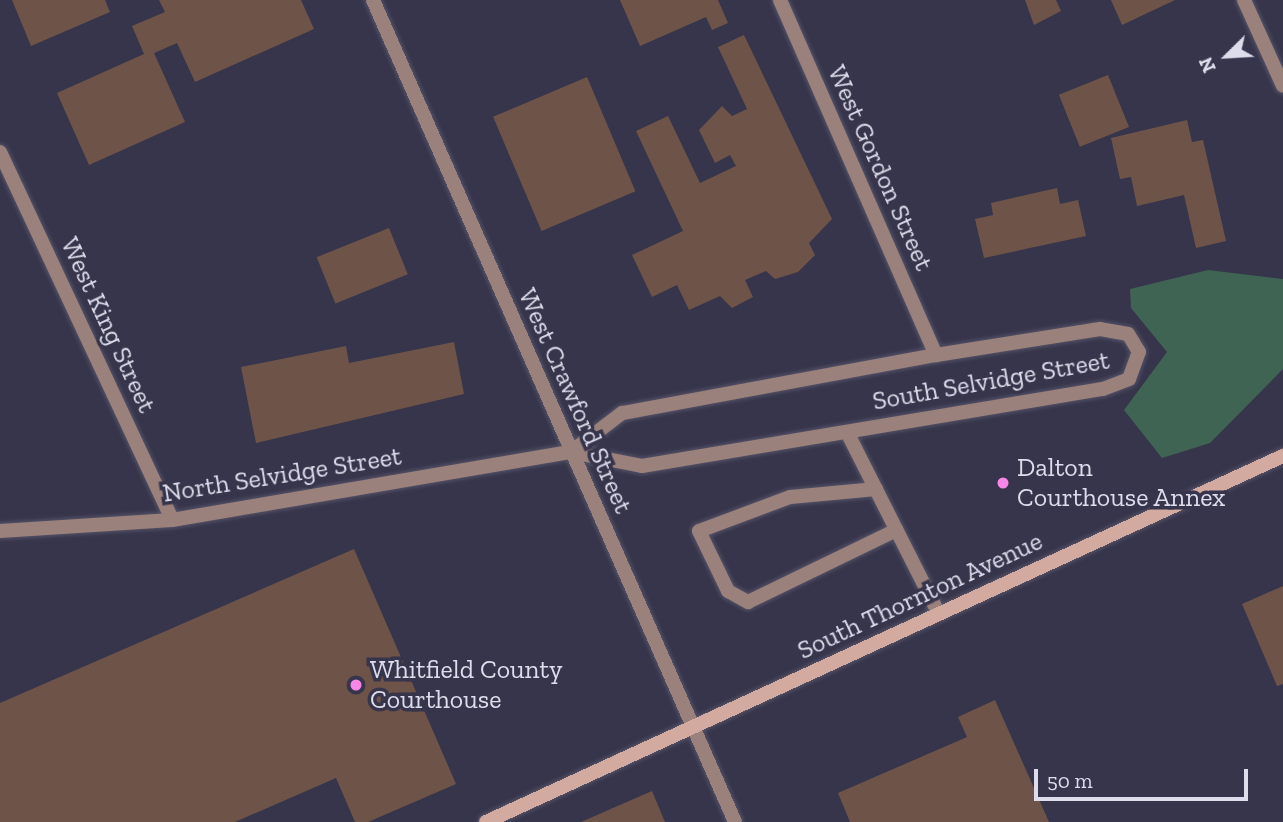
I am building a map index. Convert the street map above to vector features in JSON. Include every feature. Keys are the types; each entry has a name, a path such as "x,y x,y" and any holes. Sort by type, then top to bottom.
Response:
{"main road":[{"name":"South Thornton Avenue","path":"486,822 1283,456"}],"street":[{"name":"West Crawford Street","path":"373,0 735,822"},
{"name":"West Gordon Street","path":"780,0 936,355"},
{"path":"1244,0 1283,86"},
{"name":"West King Street","path":"0,152 172,520"},
{"name":"South Selvidge Street","path":"1100,329 1128,334 1139,352 1129,379 1103,390 642,466 571,452 622,413 936,355 1100,329"},
{"path":"847,432 939,614"},
{"name":"North Selvidge Street","path":"0,531 172,520 571,452"},
{"path":"876,489 790,497 699,531 728,591 748,603 896,530"}],"green space":[{"path":"1208,270 1283,279 1283,369 1210,443 1162,458 1124,410 1167,352 1131,308 1130,289"}],"building":[{"path":"12,0 105,0 110,12 31,46"},
{"path":"159,0 301,0 314,29 195,82 177,43 154,53 185,122 89,165 57,93 144,54 132,26 165,12"},
{"path":"620,0 718,0 728,23 712,30 706,17 640,46"},
{"path":"1025,0 1056,0 1061,11 1034,25"},
{"path":"1111,0 1175,0 1122,25"},
{"path":"744,35 832,219 809,243 815,255 798,272 775,279 766,271 745,280 753,297 732,308 720,296 689,310 677,285 652,297 632,255 683,231 636,131 668,116 700,183 736,166 730,155 715,163 699,130 722,106 732,116 747,109 718,47"},
{"path":"1108,75 1129,127 1080,147 1059,95"},
{"path":"587,77 635,191 542,231 493,117"},
{"path":"1187,120 1192,142 1203,140 1226,241 1196,248 1184,195 1137,206 1131,177 1120,179 1111,138"},
{"path":"1057,188 1060,204 1078,200 1086,236 984,258 975,219 993,215 991,203"},
{"path":"389,228 408,274 335,304 317,257"},
{"path":"454,342 464,394 256,443 241,367 346,346 349,363"},
{"path":"354,549 456,784 368,822 355,822 336,778 235,822 0,822 0,703"},
{"path":"1283,586 1283,684 1277,686 1242,604"},
{"path":"995,700 1049,822 850,822 838,793 967,737 958,717"},
{"path":"652,791 665,822 581,822"}],"place":[{"name":"Dalton Courthouse Annex","path":"1003,483"},
{"name":"Whitfield County Courthouse","path":"356,685"}]}
